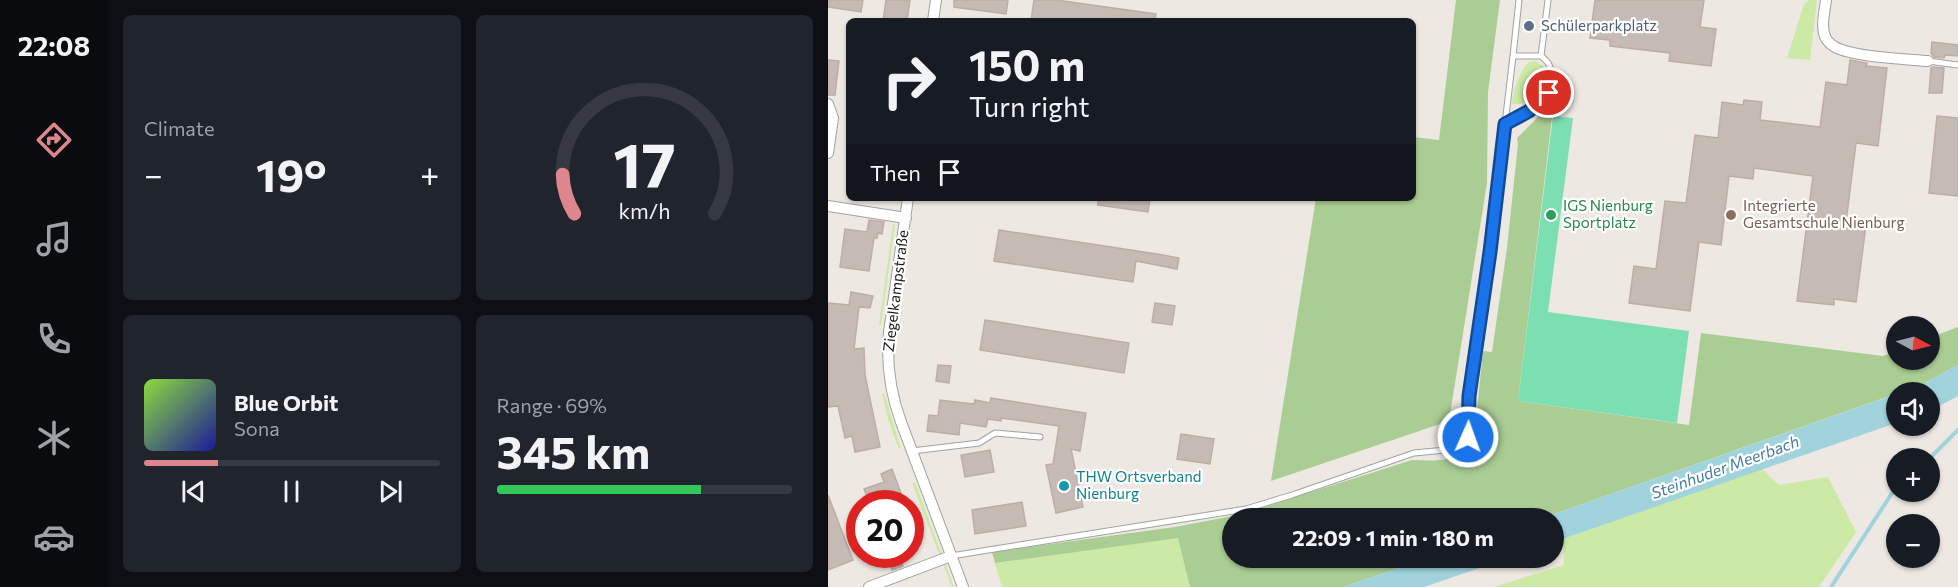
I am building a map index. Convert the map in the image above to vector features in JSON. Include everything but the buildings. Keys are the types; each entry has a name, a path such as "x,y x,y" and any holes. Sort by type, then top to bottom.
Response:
{"street":[{"path":"933,18 936,0"},
{"path":"1826,0 1824,34 1830,44 1838,49 1928,61"},
{"path":"828,104 833,118 828,153"},
{"name":"Ziegelkampstraße","path":"909,201 887,352 892,397 963,587"},
{"path":"828,206 906,218"},
{"path":"869,587 951,555"}],"lane":[{"path":"951,555 1246,509 1414,453 1449,451 1463,444 1470,428 1469,396 1490,252 1519,0"},
{"path":"1541,56 1548,0"},
{"path":"1505,124 1529,111 1549,93 1552,72 1550,65 1541,56 1513,56"},
{"path":"1928,61 1958,65"},
{"path":"912,451 979,443 995,433 1040,437"}],"green space":[{"path":"1456,0 1500,0 1488,92 1487,183 1449,421 1271,481 1316,201 1416,201 1416,137 1439,140"},
{"path":"1810,0 1817,0 1810,60 1787,58 1804,4"},
{"path":"1535,61 1544,67 1544,81 1541,88 1532,99 1520,104 1512,104 1515,88 1523,70 1529,62"},
{"path":"1554,101 1518,401 1689,425 1701,333 1886,355 1886,370 1940,370 1940,334 1958,327 1958,365 1927,382 1886,382 1886,397 1564,511 1564,508 1262,508 1412,460 1448,459 1463,453 1469,447 1474,439 1483,351 1492,352 1507,248 1517,138"},
{"name":"IGS Nienburg Sportplatz","path":"1553,116 1573,118 1548,312 1689,331 1677,423 1518,401"},
{"path":"893,224 895,225 881,325 879,325"},
{"path":"884,393 901,448 899,449 889,422 882,394"},
{"path":"1762,469 1779,485 1828,477 1856,532 1819,587 1494,587 1554,568 1564,568 1564,539"},
{"path":"915,482 918,490 915,490 912,483"},
{"path":"924,506 954,587 952,587 924,514"},
{"path":"1222,518 1222,568 1399,568 1343,587 1190,587 1178,538 995,563 992,552 1175,527"},
{"path":"1179,537 1190,587 1002,587 995,563"}],"water":[{"path":"1958,365 1958,396 1940,406 1940,382 1927,382"},
{"name":"Steinhuder Meerbach","path":"1886,398 1886,426 1564,539 1564,511"},
{"path":"1399,568 1480,568 1424,587 1343,587"}],"waterway":[{"path":"1940,448 1958,430"},
{"path":"1831,587 1886,502"}],"place":[{"name":"Schülerparkplatz","path":"1529,26"},
{"name":"IGS Nienburg Sportplatz","path":"1551,215"},
{"name":"Integrierte Gesamtschule Nienburg","path":"1731,215"},
{"name":"THW Ortsverband Nienburg","path":"1064,486"}],"route":[{"path":"1468,437 1469,396 1490,252 1505,124 1539,104 1549,93"}]}
